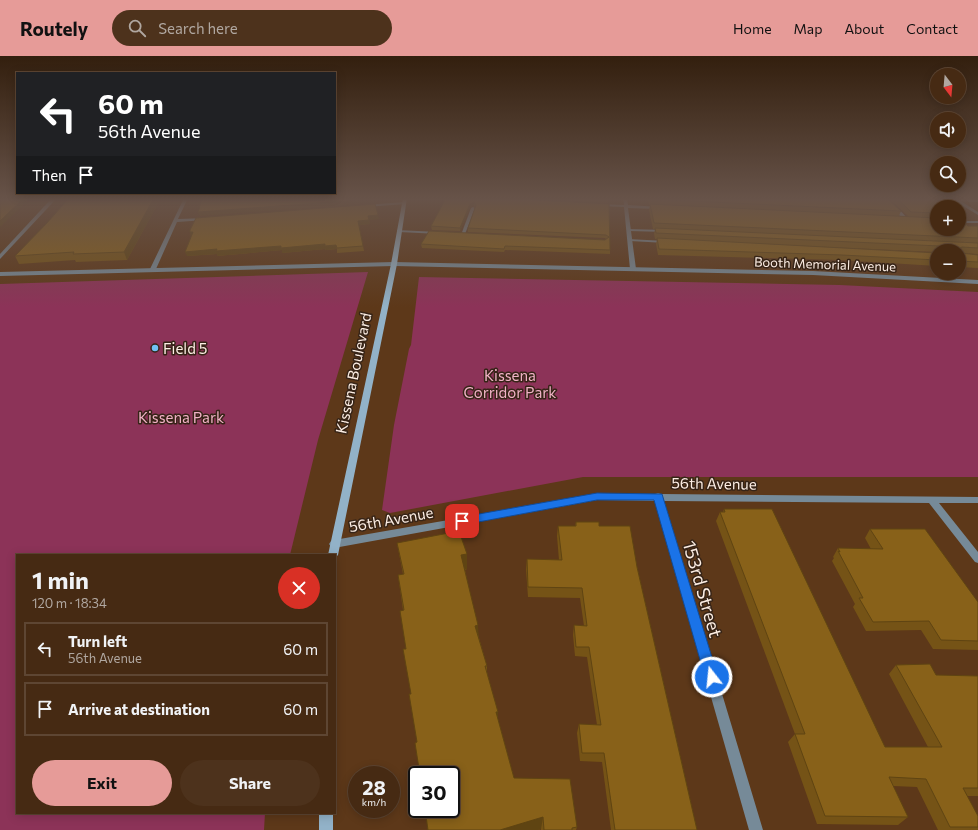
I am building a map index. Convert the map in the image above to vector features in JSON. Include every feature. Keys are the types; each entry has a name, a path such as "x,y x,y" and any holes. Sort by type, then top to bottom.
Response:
{"main road":[{"name":"Kissena Boulevard","path":"333,554 394,264 399,234"},
{"path":"326,814 326,830"}],"street":[{"path":"0,257 21,234"},
{"path":"153,269 169,234"},
{"path":"629,234 633,269"},
{"path":"630,240 669,242"},
{"name":"Booth Memorial Avenue","path":"0,274 394,264 813,273 978,282"},
{"name":"56th Avenue","path":"334,544 597,497 658,496 978,500"},
{"name":"153rd Street","path":"658,496 756,830"},
{"path":"931,499 978,559"}],"green space":[{"name":"Kissena Park","path":"368,272 318,440 290,554 16,554 16,814 265,814 264,830 0,830 0,284"},
{"name":"Kissena Corridor Park","path":"419,277 840,285 978,292 978,477 583,477 390,513 382,510 394,425 411,345"}],"building":[{"path":"36,234 134,234 124,252 73,254 74,252 15,256"},
{"path":"192,234 361,234 363,246 337,248 336,245 325,246 325,244 281,248 281,246 185,252"},
{"path":"427,234 490,234 605,240 609,237 606,235 589,234 610,234 610,250 505,246 504,249 421,244"},
{"path":"680,234 787,234 978,243 978,248 966,247 966,244 930,244 930,246"},
{"path":"894,234 930,234 930,236"},
{"path":"966,234 978,234 978,238 935,236 966,236"},
{"path":"657,238 930,253 930,260 842,255 659,249"},
{"path":"966,254 978,255 978,262 966,261"},
{"path":"724,509 772,509 885,747 942,747 896,665 930,664 936,675 978,676 978,788 963,788 978,816 978,827 950,827 926,779 889,777 908,817 825,816 795,734 805,734 720,512 725,512"},
{"path":"576,522 599,522 599,526 630,526 637,567 697,830 615,830 604,753 582,753 579,724 601,725 589,647 576,647 574,625 587,626 582,588 528,587 527,559 562,560 558,526 576,526"},
{"path":"870,529 925,529 978,602 978,641 941,640 929,621 873,622 859,598 863,598 838,551 840,552 838,548 883,549"},
{"path":"459,531 467,554 461,555 478,625 475,626 487,666 485,666 498,712 496,712 514,778 570,779 577,827 572,828 572,830 544,830 543,817 500,830 428,830 426,818 460,818 460,766 419,766 415,743 417,742 409,694 411,694 403,649 406,649 400,611 404,610 398,575 404,574 397,543"}],"place":[{"name":"Field 5","path":"155,348"}],"route":[{"path":"462,521 597,497 658,496 712,677"}]}
